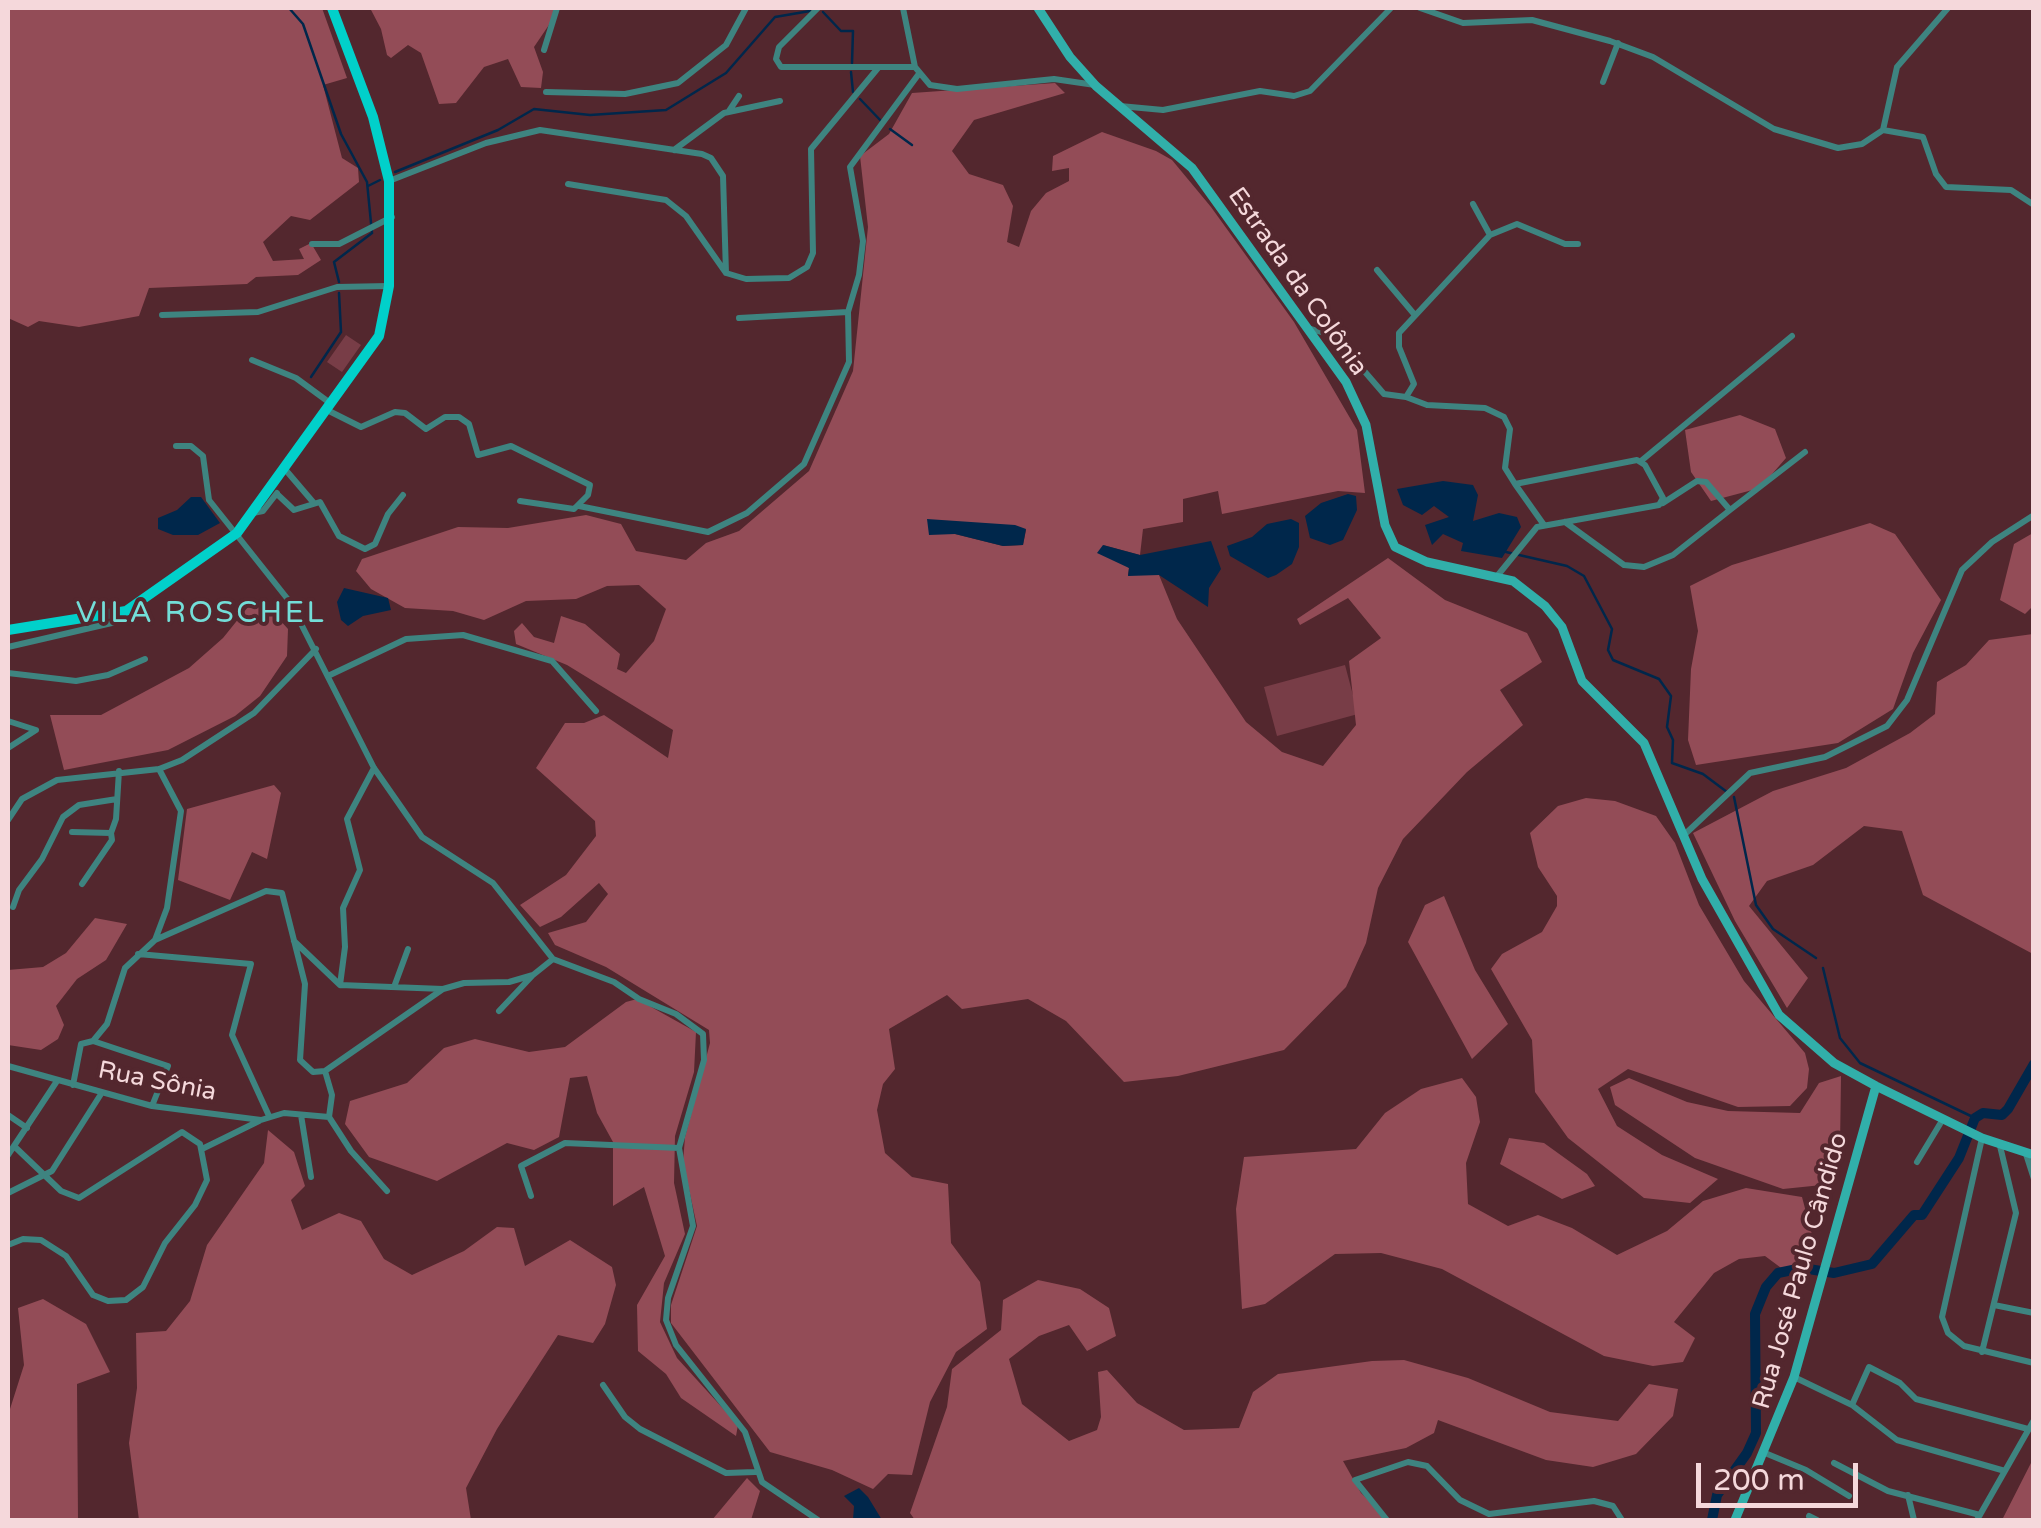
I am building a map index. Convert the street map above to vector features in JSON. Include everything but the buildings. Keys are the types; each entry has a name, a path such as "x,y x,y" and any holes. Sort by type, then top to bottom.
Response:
{"main road":[{"path":"8,630 126,611 237,533 275,489 283,468 379,336 389,286 389,180 373,117 332,8"},
{"name":"Estrada da Colônia","path":"1038,8 1096,86 1192,168 1308,328 1358,404 1374,453 1385,525 1395,547 1427,562 1498,574 1529,592 1562,627 1582,682 1644,743 1683,836 1770,1002 1818,1051 1876,1086 1972,1134 2030,1154"},
{"name":"Rua José Paulo Cândido","path":"1735,1520 1794,1377 1876,1086"}],"street":[{"path":"544,50 557,8"},
{"path":"546,92 620,95 678,82 726,45 746,8"},
{"path":"818,8 779,47 776,59 781,67 917,71"},
{"path":"903,8 917,71 930,85 957,89 1040,79 1096,86"},
{"path":"1118,106 1162,110 1260,91 1291,96 1310,92 1323,83 1370,24 1392,8"},
{"path":"1420,8 1463,23 1532,20 1618,43 1652,57 1795,138 1845,148 1862,144 1883,130 1897,68 1948,8"},
{"path":"1604,82 1618,43"},
{"path":"568,184 666,200 686,216 726,272 767,281 789,278 807,267 813,240 811,149 878,68"},
{"path":"520,501 552,508 579,506 708,532 747,513 796,473 812,451 848,369 848,312 859,275 862,242 850,167 917,71"},
{"path":"674,151 729,112 739,96"},
{"path":"729,112 780,101"},
{"path":"1883,130 1923,137 1936,174 1946,187 2011,190 2034,206"},
{"path":"389,180 486,142 533,131 702,154 719,166 725,188 726,272"},
{"path":"1473,204 1490,235"},
{"path":"312,244 338,244 392,216"},
{"path":"1406,397 1413,380 1398,337 1414,314 1490,235 1517,224 1565,244 1578,244"},
{"path":"1377,270 1414,314"},
{"path":"162,315 258,312 337,287 389,286"},
{"path":"739,318 848,312"},
{"path":"1308,328 1334,336 1384,394 1428,406 1485,408 1504,417 1510,429 1505,468 1544,525"},
{"path":"1516,484 1641,461 1792,336"},
{"path":"252,360 296,378 328,407 361,427 399,412 429,430 445,417 458,417 469,424 478,455 512,446 587,481 590,491 579,506"},
{"path":"176,446 192,446 203,456 209,500 290,602 374,768 422,837 489,879 553,959 614,982 639,999 676,1014 703,1034 706,1046 702,1069 679,1148 693,1226 668,1298 666,1320 679,1349 745,1432 755,1472 769,1489 818,1520"},
{"path":"1565,522 1624,565 1644,567 1673,554 1805,452"},
{"path":"1641,461 1662,504"},
{"path":"283,468 313,502 323,505 339,536 369,549 403,495"},
{"path":"1498,574 1532,532 1544,525 1662,504 1697,481 1706,482 1730,510"},
{"path":"275,489 294,510 313,502"},
{"path":"1683,836 1750,773 1825,757 1886,726 1907,700 1962,570 1992,542 2034,515"},
{"path":"8,646 116,622 126,611"},
{"path":"330,675 406,639 463,634 552,661 596,711"},
{"path":"8,820 22,800 57,780 159,769 196,752 254,713 316,649"},
{"path":"8,673 76,681 108,675 145,659"},
{"path":"8,721 36,728 32,736 8,748"},
{"path":"340,986 345,947 343,908 360,870 347,819 374,768"},
{"path":"155,940 166,908 181,825 178,802 159,769"},
{"path":"82,884 112,840 119,772"},
{"path":"13,907 19,890 42,859 63,817 79,805 117,799"},
{"path":"72,832 111,832"},
{"path":"94,1041 107,1024 121,992 124,972 138,954 155,940 272,890 283,896 305,984 300,1060 307,1070 325,1072 443,990"},
{"path":"293,940 340,986 443,990 533,974"},
{"path":"393,988 408,949"},
{"path":"138,954 251,964 232,1035 265,1118 202,1149"},
{"path":"499,1011 533,974 553,959"},
{"path":"73,1084 81,1044 94,1041 168,1066 152,1106"},
{"name":"Rua Sônia","path":"8,1066 152,1106 265,1118 300,1114 329,1117"},
{"path":"325,1072 332,1095 329,1117 351,1152 387,1191"},
{"path":"8,1156 57,1080"},
{"path":"8,1192 46,1176 66,1154 100,1094"},
{"path":"300,1114 311,1177"},
{"path":"8,1115 28,1128"},
{"path":"1917,1162 1943,1120"},
{"path":"8,1245 24,1238 41,1240 66,1256 93,1295 108,1301 132,1298 203,1192 206,1175 202,1149 190,1134 174,1133 79,1198 68,1195 14,1146"},
{"path":"1972,1134 1942,1310 1944,1326 1954,1340 1982,1352 2034,1363"},
{"path":"531,1196 521,1166 565,1143 679,1148"},
{"path":"1982,1352 2016,1213 2000,1146"},
{"path":"2030,1154 2034,1179"},
{"path":"1994,1305 2034,1310"},
{"path":"1852,1405 1867,1367 1900,1383 1916,1399 2028,1428"},
{"path":"1794,1377 1852,1405 1897,1440 2005,1471"},
{"path":"603,1385 625,1417 640,1429 726,1472 755,1472"},
{"path":"1834,1462 1878,1487 1979,1518 2034,1420"},
{"path":"1764,1453 1806,1470 1849,1496"},
{"path":"1387,1520 1381,1507 1355,1480 1408,1462 1427,1466 1460,1500 1489,1514 1518,1514 1562,1502 1594,1501 1613,1506 1622,1520"},
{"path":"1908,1496 1914,1520"},
{"path":"1809,1516 1817,1520"}],"shaded area":[{"path":"8,8 322,8 347,78 323,85 342,158 358,168 359,182 310,220 291,216 263,242 273,261 304,259 299,249 311,243 321,260 298,275 256,277 247,284 149,288 139,316 79,327 39,321 28,327 8,318"},
{"path":"370,8 554,8 555,16 534,47 543,72 541,88 521,87 508,59 484,67 456,103 439,104 421,53 408,45 391,58 387,55 381,29"},
{"path":"1055,83 1065,93 974,120 952,151 969,174 1003,185 1013,206 1007,242 1019,247 1031,211 1046,193 1069,181 1069,168 1052,171 1053,156 1102,132 1172,160 1294,322 1357,430 1365,493 1338,491 1222,514 1218,491 1183,499 1183,522 1143,529 1140,555 1103,545 1129,568 1128,575 1159,575 1177,619 1246,722 1282,752 1323,766 1356,725 1349,661 1381,638 1348,598 1300,625 1297,619 1388,558 1445,600 1527,633 1542,662 1500,690 1523,725 1467,772 1403,839 1378,888 1366,943 1346,987 1284,1050 1178,1076 1124,1082 1066,1021 1028,999 962,1009 947,995 889,1029 895,1069 883,1084 877,1110 885,1153 912,1177 948,1184 951,1243 980,1282 987,1329 956,1352 930,1402 912,1475 888,1474 873,1489 832,1470 770,1452 671,1323 671,1305 697,1226 683,1162 685,1137 710,1043 709,1030 606,967 555,945 548,933 586,922 608,894 599,883 561,917 540,927 520,905 566,875 596,836 595,821 536,768 565,723 584,723 604,715 668,758 673,730 567,665 516,644 514,631 522,623 534,637 554,643 561,616 585,624 620,654 617,669 626,673 654,641 666,609 639,585 607,586 576,599 526,601 484,620 453,611 405,608 371,589 356,571 362,559 458,527 508,528 586,515 621,524 636,551 686,560 706,543 739,531 809,471 853,371 868,227 860,156 889,134 912,93","holes":["1026,530 1023,545 1003,546 955,534"]},
{"path":"346,335 361,345 342,372 327,362"},
{"path":"1740,415 1775,429 1786,458 1760,488 1711,501 1691,472 1685,430"},
{"path":"1870,523 1895,534 1941,600 1913,653 1893,709 1838,743 1696,765 1688,740 1691,669 1698,631 1690,586 1732,565"},
{"path":"2033,533 2033,606 2025,614 2000,600 2014,544"},
{"path":"252,602 270,609 288,629 287,656 260,696 235,716 168,750 64,770 50,715 101,715 189,668 223,638"},
{"path":"2033,634 2033,954 1923,895 1902,831 1864,826 1813,865 1767,881 1749,906 1808,978 1787,1008 1735,921 1693,833 1773,791 1846,768 1910,733 1935,714 1937,682 1966,665 1989,640"},
{"path":"1345,665 1358,714 1277,736 1264,687"},
{"path":"274,785 281,793 267,859 252,852 230,900 178,880 187,809"},
{"path":"1586,798 1615,801 1656,816 1675,843 1699,905 1744,981 1805,1053 1809,1069 1807,1088 1790,1106 1738,1107 1628,1069 1598,1089 1617,1126 1662,1155 1718,1179 1690,1203 1644,1198 1568,1138 1535,1092 1532,1040 1491,969 1502,954 1542,932 1557,906 1557,896 1538,867 1530,833 1558,806"},
{"path":"1444,896 1475,970 1508,1024 1472,1059 1408,942 1425,905"},
{"path":"95,918 127,924 106,960 77,979 56,1006 64,1025 58,1039 41,1050 8,1045 8,970 43,967 66,953"},
{"path":"637,999 696,1032 694,1072 675,1136 674,1183 685,1234 664,1283 660,1322 677,1358 738,1425 736,1436 681,1398 666,1374 638,1351 637,1305 665,1256 644,1187 613,1206 613,1142 597,1113 587,1076 570,1078 559,1137 534,1150 507,1143 437,1181 369,1157 345,1124 350,1101 407,1083 444,1048 475,1039 529,1052 565,1047 626,1002"},
{"path":"1841,1076 1840,1147 1822,1185 1783,1189 1695,1158 1615,1105 1610,1087 1629,1078 1687,1102 1728,1111 1800,1113 1819,1083"},
{"path":"1462,1078 1476,1097 1480,1122 1466,1163 1468,1204 1508,1226 1538,1215 1572,1228 1617,1255 1667,1231 1703,1201 1746,1188 1802,1197 1815,1246 1796,1279 1765,1256 1739,1259 1714,1273 1674,1322 1695,1338 1683,1362 1653,1366 1604,1356 1442,1269 1381,1253 1335,1254 1265,1304 1242,1309 1236,1209 1244,1157 1356,1149 1385,1113 1421,1089"},
{"path":"268,1130 294,1152 305,1186 291,1200 302,1230 339,1213 361,1221 384,1259 412,1275 464,1251 497,1227 514,1228 525,1266 570,1240 612,1267 616,1285 605,1324 593,1343 558,1335 497,1429 466,1488 471,1520 139,1520 129,1443 137,1388 136,1333 166,1331 190,1301 207,1245 264,1163"},
{"path":"1509,1138 1544,1143 1587,1174 1595,1186 1562,1199 1500,1164"},
{"path":"1038,1280 1080,1289 1109,1308 1116,1336 1087,1351 1069,1325 1039,1336 1009,1359 1022,1404 1069,1441 1097,1430 1101,1417 1098,1372 1107,1370 1137,1403 1184,1430 1239,1428 1253,1392 1278,1374 1404,1360 1468,1378 1550,1412 1618,1421 1649,1384 1678,1389 1673,1416 1636,1454 1593,1467 1546,1460 1438,1420 1434,1433 1406,1448 1343,1461 1361,1493 1390,1520 915,1520 910,1513 947,1407 952,1369 1001,1330 1003,1300"},
{"path":"43,1299 86,1324 110,1372 77,1384 78,1520 9,1520 8,1516 10,1409 24,1365 18,1308"},
{"path":"2032,1461 2033,1520 2002,1520"},
{"path":"747,1478 760,1491 751,1520 712,1520"}],"water":[{"path":"1443,481 1473,485 1478,495 1473,521 1499,513 1517,517 1521,527 1502,558 1461,551 1463,543 1443,534 1432,545 1425,525 1449,517 1434,506 1422,515 1403,505 1397,489"},
{"path":"1348,494 1356,496 1357,510 1343,540 1330,545 1310,538 1305,516 1321,503"},
{"path":"191,497 201,497 220,523 198,535 173,535 158,529 158,518 177,510"},
{"path":"927,519 1026,529 1023,545 1003,546 955,534 929,535"},
{"path":"1291,519 1299,523 1299,547 1292,564 1276,575 1268,578 1230,556 1227,546 1252,537 1267,524"},
{"path":"1211,541 1221,569 1209,588 1208,607 1159,575 1128,576 1129,568 1097,553 1103,545 1140,555"},
{"path":"344,588 388,598 391,610 363,616 348,626 341,620 337,602"},
{"path":"859,1488 882,1520 853,1520 854,1506 844,1496"}],"waterway":[{"path":"289,8 303,24 341,134 367,182 372,233 334,262 339,282"},
{"path":"395,172 498,130 534,109 590,115 666,110 726,73 775,17 810,11"},
{"path":"823,12 841,31 853,31 852,63"},
{"path":"851,72 853,92"},
{"path":"860,99 883,123"},
{"path":"890,129 912,145"},
{"path":"368,186 380,180"},
{"path":"311,377 341,332 339,293"},
{"path":"1506,552 1567,566 1584,576 1612,629 1608,650 1613,660 1659,679 1671,696 1667,727 1673,740 1672,763 1703,774 1727,792"},
{"path":"1734,797 1756,905 1773,929 1816,958"},
{"path":"1823,968 1840,1038 1860,1063 1975,1118"},
{"path":"1712,1520 1717,1495 1747,1453 1756,1433 1755,1314 1766,1287 1778,1273 1802,1268 1834,1273 1872,1264 1914,1215 1922,1215 1959,1158 1975,1118 1983,1113 2002,1115 2034,1064"}],"district":[{"name":"VILA ROSCHEL","path":"201,614"}]}
